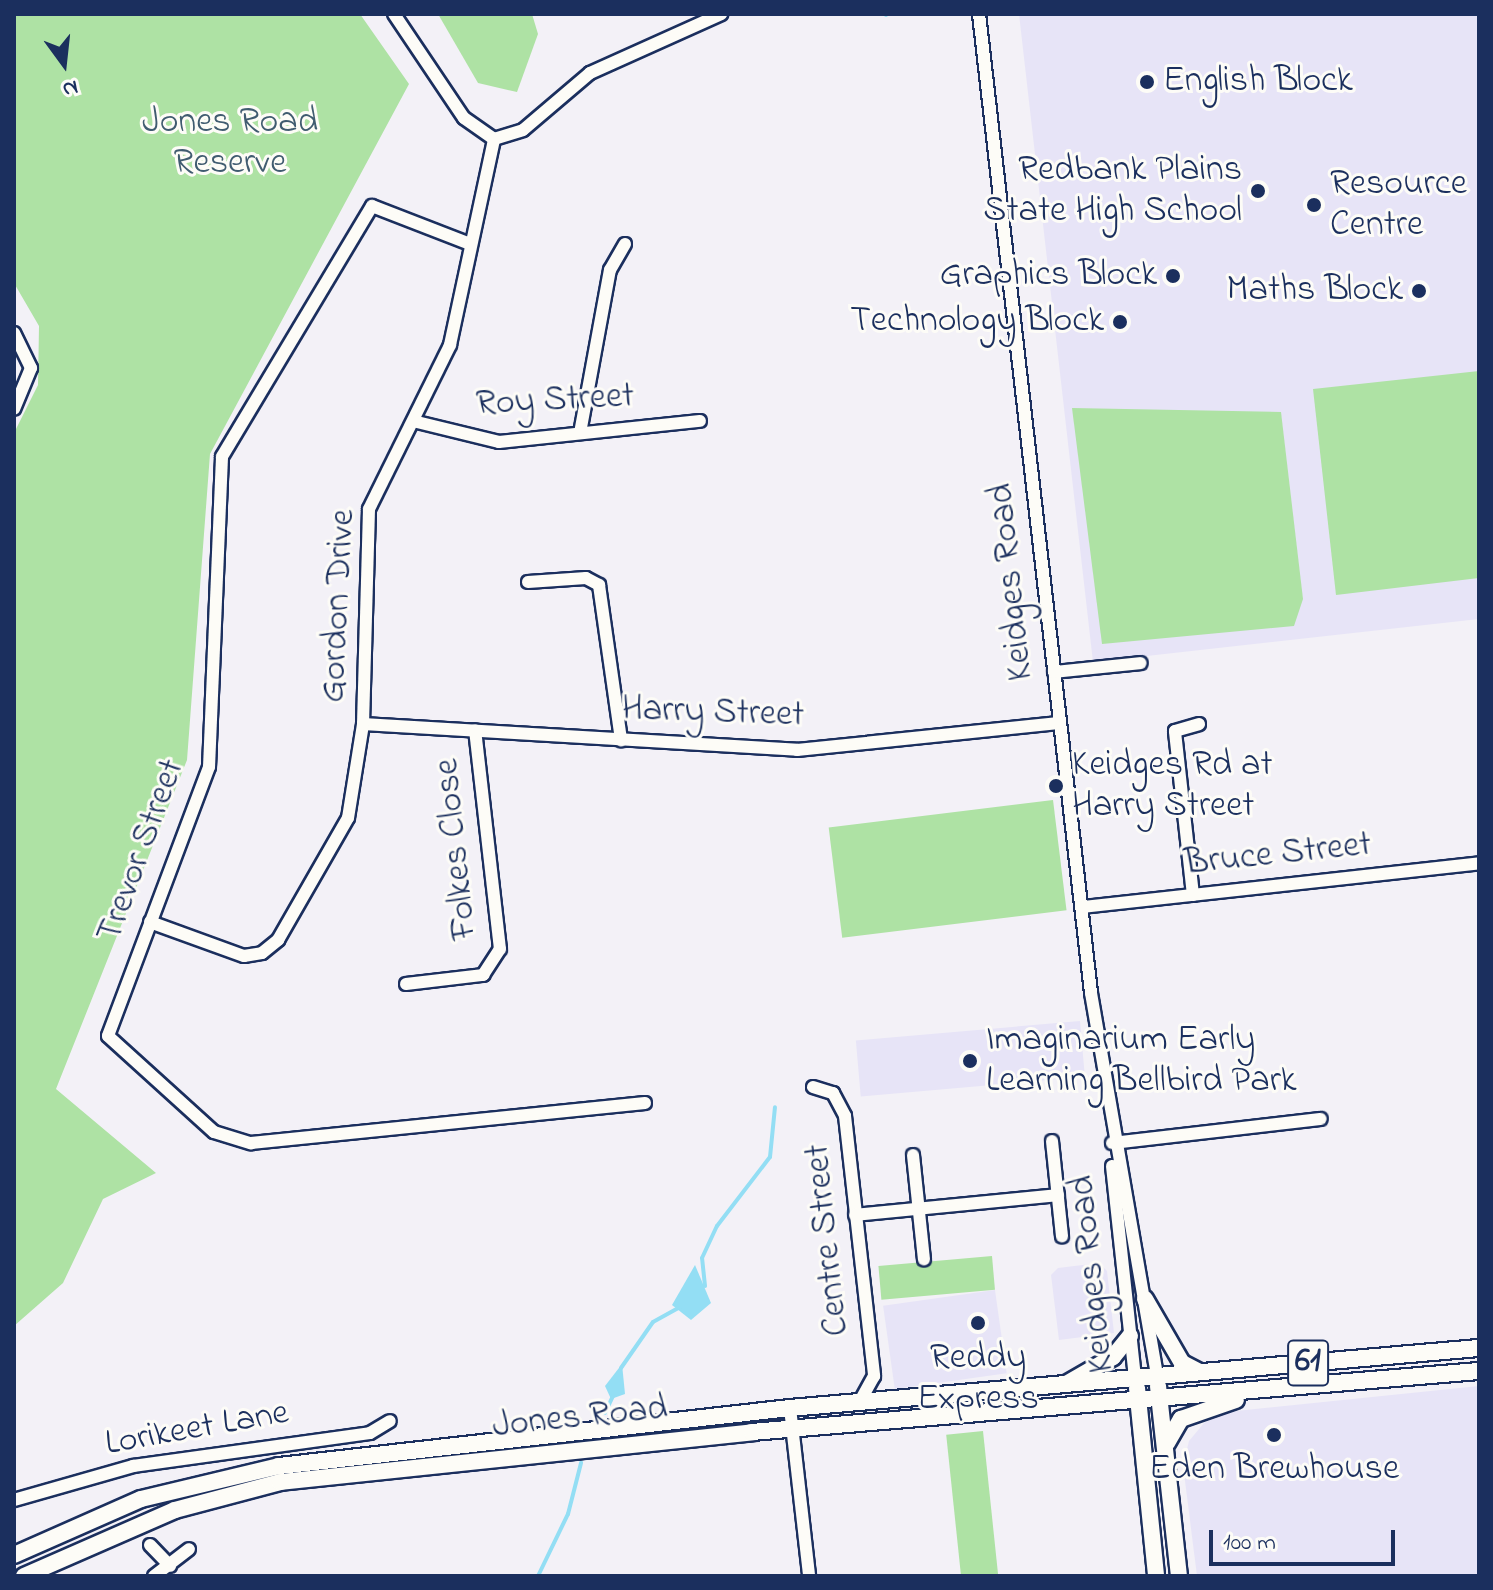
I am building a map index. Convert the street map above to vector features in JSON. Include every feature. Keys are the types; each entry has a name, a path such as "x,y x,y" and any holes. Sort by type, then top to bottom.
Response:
{"main road":[{"path":"1145,1299 1182,1363 1200,1372"},
{"path":"1063,1386 1113,1357 1130,1336"},
{"name":"61","path":"1135,1379 1479,1348"},
{"name":"61","path":"1159,1396 1479,1371"},
{"path":"1157,1377 1179,1576"},
{"name":"Jones Road","path":"14,1555 141,1499 227,1475 790,1408 1135,1379"},
{"name":"Keidges Road","path":"1135,1379 1156,1576"},
{"name":"61","path":"1165,1448 1171,1428 1195,1411 1308,1386"},
{"name":"Jones Road","path":"24,1576 175,1510 280,1482 792,1428 1159,1396"}],"street":[{"path":"394,14 464,118 494,139 523,130 590,73 721,14"},
{"name":"Keidges Road","path":"979,14 1059,723 1112,1143 1135,1379"},
{"name":"Gordon Drive","path":"150,922 244,956 278,940 348,818 363,724 369,509 417,422 450,345 494,139"},
{"name":"Trevor Street","path":"470,244 372,206 222,457 209,767 108,1036 228,1138 251,1143 645,1103"},
{"path":"580,433 610,270 625,244"},
{"path":"14,333 31,368 14,409"},
{"name":"Roy Street","path":"417,422 499,442 700,421"},
{"path":"528,582 586,578 599,585 621,740"},
{"path":"1054,672 1141,663"},
{"name":"Harry Street","path":"363,724 797,750 1059,723"},
{"path":"1193,895 1175,731 1199,724"},
{"name":"Folkes Close","path":"406,984 483,975 500,949 475,730"},
{"name":"Bruce Street","path":"1083,907 1479,863"},
{"name":"Centre Street","path":"813,1087 833,1093 842,1106 874,1376 860,1401"},
{"path":"1112,1143 1321,1119"},
{"path":"1052,1141 1062,1236"},
{"name":"Keidges Road","path":"1112,1143 1145,1299 1157,1377"},
{"path":"913,1155 924,1259"},
{"path":"855,1215 1058,1195"},
{"path":"874,1376 892,1400"},
{"path":"790,1408 809,1576"},
{"name":"Lorikeet Lane","path":"14,1500 133,1466 370,1433 390,1421"},
{"path":"150,1545 170,1566"},
{"path":"154,1576 189,1549"}],"shaded area":[{"name":"Redbank Plains State High School","path":"1019,14 1479,14 1479,619 1093,662"},
{"name":"Imaginarium Early Learning Bellbird Park","path":"1080,1021 1085,1077 861,1096 856,1041"},
{"path":"1099,1263 1107,1271 1114,1333 1059,1340 1051,1275 1058,1268"},
{"path":"995,1290 1007,1373 895,1389 883,1306"},
{"path":"1479,1386 1479,1576 1197,1576 1183,1465 1189,1441 1204,1423 1226,1412"}],"green space":[{"name":"Jones Road Reserve","path":"14,14 360,14 409,84 210,454 187,760 56,1089 156,1173 103,1199 63,1283 14,1326 14,433 38,385 39,326 14,283"},
{"path":"438,14 532,14 538,34 517,92 478,83"},
{"path":"1479,371 1479,578 1336,595 1313,389"},
{"path":"1072,408 1281,412 1303,599 1294,626 1102,644"},
{"path":"1053,800 1067,910 842,938 829,828"},
{"path":"992,1256 995,1290 881,1300 878,1266"},
{"path":"983,1431 998,1576 961,1576 946,1435"}],"water":[{"path":"695,1265 711,1303 691,1320 672,1305"},
{"path":"622,1364 625,1394 611,1399 605,1386"}],"waterway":[{"path":"705,1286 702,1258 717,1226 770,1157 775,1107"},
{"path":"621,1368 653,1322 680,1307"},
{"path":"605,1413 613,1396"},
{"path":"538,1576 568,1514 581,1463"}],"place":[{"name":"English Block","path":"1147,82"},
{"name":"Redbank Plains State High School","path":"1258,191"},
{"name":"Resource Centre","path":"1314,205"},
{"name":"Graphics Block","path":"1173,276"},
{"name":"Maths Block","path":"1419,291"},
{"name":"Technology Block","path":"1120,322"},
{"name":"Keidges Rd at Harry Street","path":"1056,786"},
{"name":"Imaginarium Early Learning Bellbird Park","path":"970,1061"},
{"name":"Reddy Express","path":"978,1323"},
{"name":"Eden Brewhouse","path":"1274,1435"}]}
